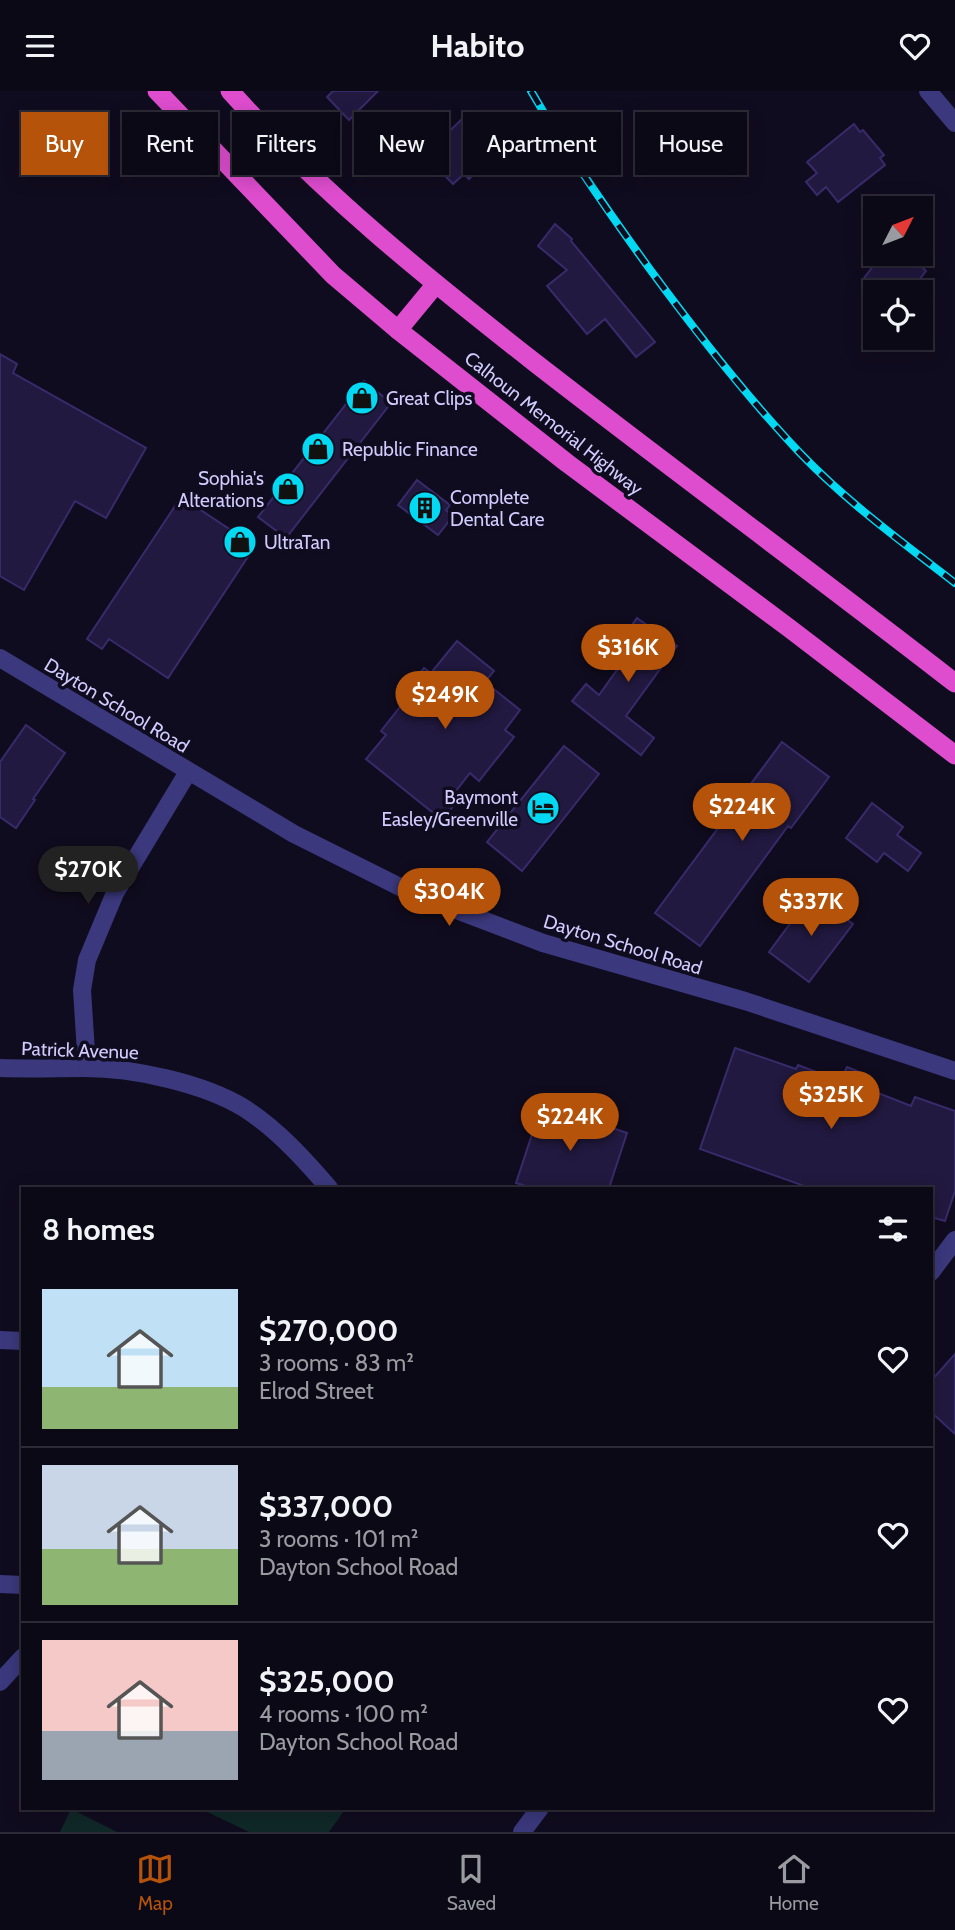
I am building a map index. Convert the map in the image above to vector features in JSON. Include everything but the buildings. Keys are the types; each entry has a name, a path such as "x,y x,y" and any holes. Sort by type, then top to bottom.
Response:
{"highway":[{"name":"Calhoun Memorial Highway","path":"157,91 333,275 398,330 566,463 955,755"},
{"name":"Calhoun Memorial Highway","path":"230,91 362,223 436,284 607,419 955,683"},
{"path":"398,330 436,284"}],"street":[{"path":"928,91 955,123"},
{"name":"Dayton School Road","path":"0,659 294,834 412,893 543,943 745,1002 955,1071"},
{"path":"87,1067 82,990 86,960 115,894 188,772"},
{"name":"Patrick Avenue","path":"0,1068 87,1067 155,1075 206,1091 243,1107 280,1135 329,1187"},
{"path":"933,1269 955,1240"},
{"path":"0,1340 21,1341"},
{"path":"0,1584 21,1585"},
{"path":"0,1682 21,1659"},
{"path":"522,1832 538,1810"}],"green space":[{"path":"71,1810 73,1810 117,1832 60,1832"},
{"path":"203,1810 345,1810 329,1832 249,1832"}],"railway":[{"path":"531,91 573,159 633,246 760,409 837,488 955,583"}],"place":[{"name":"Great Clips","path":"362,398"},
{"name":"Republic Finance","path":"318,449"},
{"name":"Sophia's Alterations","path":"288,489"},
{"name":"Complete Dental Care","path":"425,508"},
{"name":"UltraTan","path":"240,542"},
{"name":"Baymont Easley/Greenville","path":"543,808"}]}
